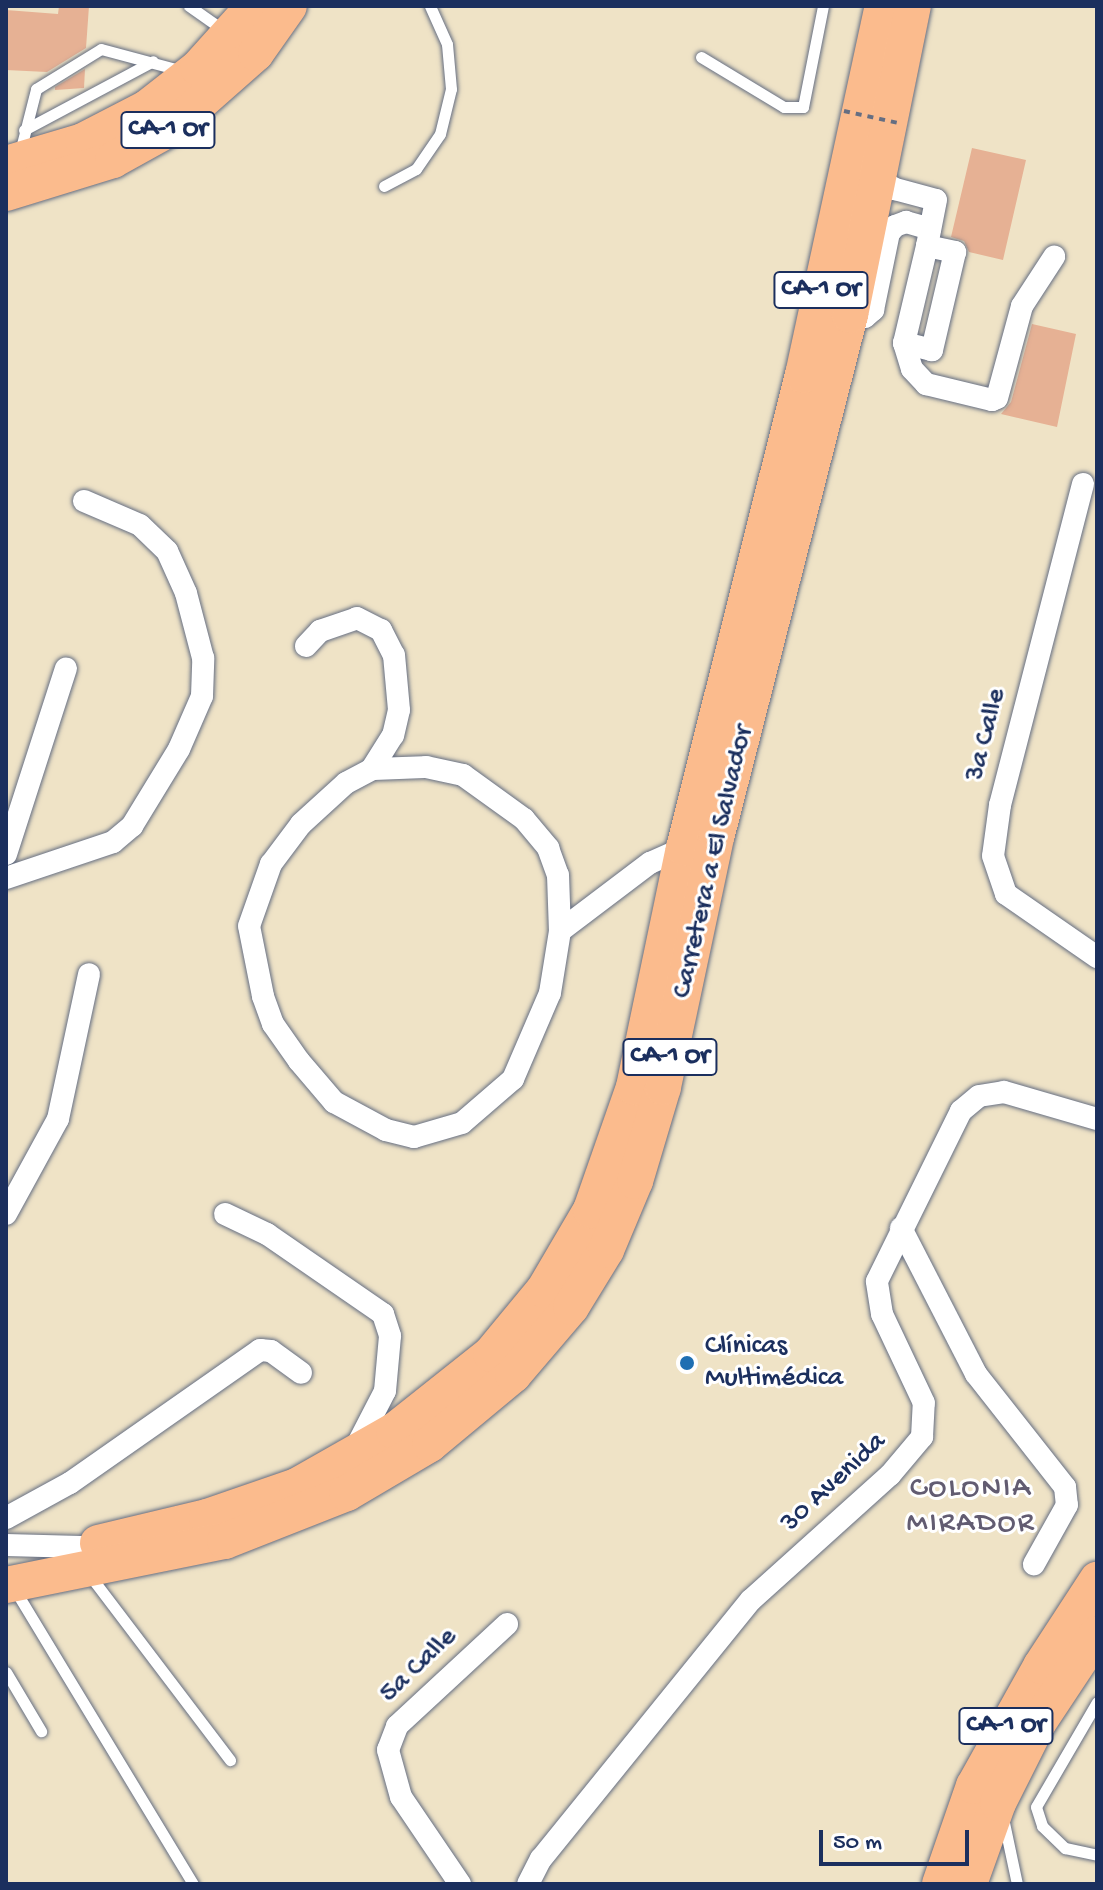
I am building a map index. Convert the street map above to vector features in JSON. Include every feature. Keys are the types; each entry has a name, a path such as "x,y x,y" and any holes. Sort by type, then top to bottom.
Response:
{"highway":[{"name":"CA-1 Or","path":"13,162 113,127 195,71 254,6"},
{"name":"CA-1 Or","path":"13,162 101,165 171,128 256,53 289,6"},
{"name":"Carretera a El Salvador","path":"8,1576 83,1558 254,1502 297,1486 352,1456 385,1420 491,1354 544,1290 591,1210 634,1087 684,848 803,375 883,6"},
{"name":"Carretera a El Salvador","path":"83,1558 225,1541 347,1493 430,1444 513,1375 571,1307 606,1250 649,1139 717,834 850,315 881,225 877,177 913,6"},
{"path":"195,71 226,17"},
{"name":"CA-1 Or","path":"940,1884 974,1786 1097,1580"},
{"name":"CA-1 Or","path":"969,1884 998,1803 1038,1723 1097,1634"}],"street":[{"path":"877,177 895,189 936,200 904,343 912,369 926,384 997,398 1022,306 1054,257"},
{"path":"881,225 906,222 929,237"},
{"name":"3a Calle","path":"1083,484 995,826 993,856 1006,894 1097,957"},
{"path":"6,878 113,842 132,826 179,749 202,696 203,658 186,593 167,551 140,525 84,501"},
{"path":"306,646 320,631 357,618 381,630 394,655 399,710 393,735 372,769"},
{"path":"6,854 66,668"},
{"path":"426,767 463,775 497,795 548,848 558,875 560,931 550,993 513,1079 462,1123 414,1137 386,1130 334,1102 273,1024 249,926 271,864 301,824 346,783 372,769 426,767"},
{"path":"560,931 650,863 684,848"},
{"path":"6,1214 58,1119 89,974"},
{"name":"30 Avenida","path":"528,1884 559,1836 751,1600 890,1475 922,1437 924,1403 879,1300 877,1281 961,1111 979,1096 1016,1094 1097,1119"},
{"path":"225,1214 267,1234 383,1314 390,1336 385,1420"},
{"path":"901,1228 976,1374 1065,1487 1067,1505 1034,1564"},
{"path":"6,1518 70,1483 260,1350 271,1351 301,1373"},
{"path":"6,1545 83,1558"},
{"name":"5a Calle","path":"460,1884 401,1797 388,1750 397,1726 507,1624"}],"lane":[{"path":"189,6 226,17"},
{"path":"384,186 416,169 440,134 451,89 447,44 430,6"},
{"path":"701,57 784,107 803,107 823,6"},
{"path":"13,162 36,89 101,49 195,71"},
{"path":"13,162 153,61"},
{"path":"83,1558 230,1760"},
{"path":"8,1576 193,1884"},
{"path":"6,1672 41,1731"},
{"path":"1097,1702 1036,1807 1042,1826 1065,1848 1097,1855"},
{"path":"998,1803 1017,1884"}],"path":[{"path":"844,111 898,123"}],"building":[{"path":"59,6 89,6 86,48 47,72 6,70 6,10 58,14"},
{"path":"85,69 84,88 55,90 55,87"},
{"path":"972,148 1026,160 1003,260 969,252 964,241 951,237"},
{"path":"1032,324 1076,334 1057,427 1001,414 1011,402"}],"place":[{"name":"Clínicas Multimédica","path":"687,1363"}],"district":[{"name":"COLONIA MIRADOR","path":"971,1507"}]}
